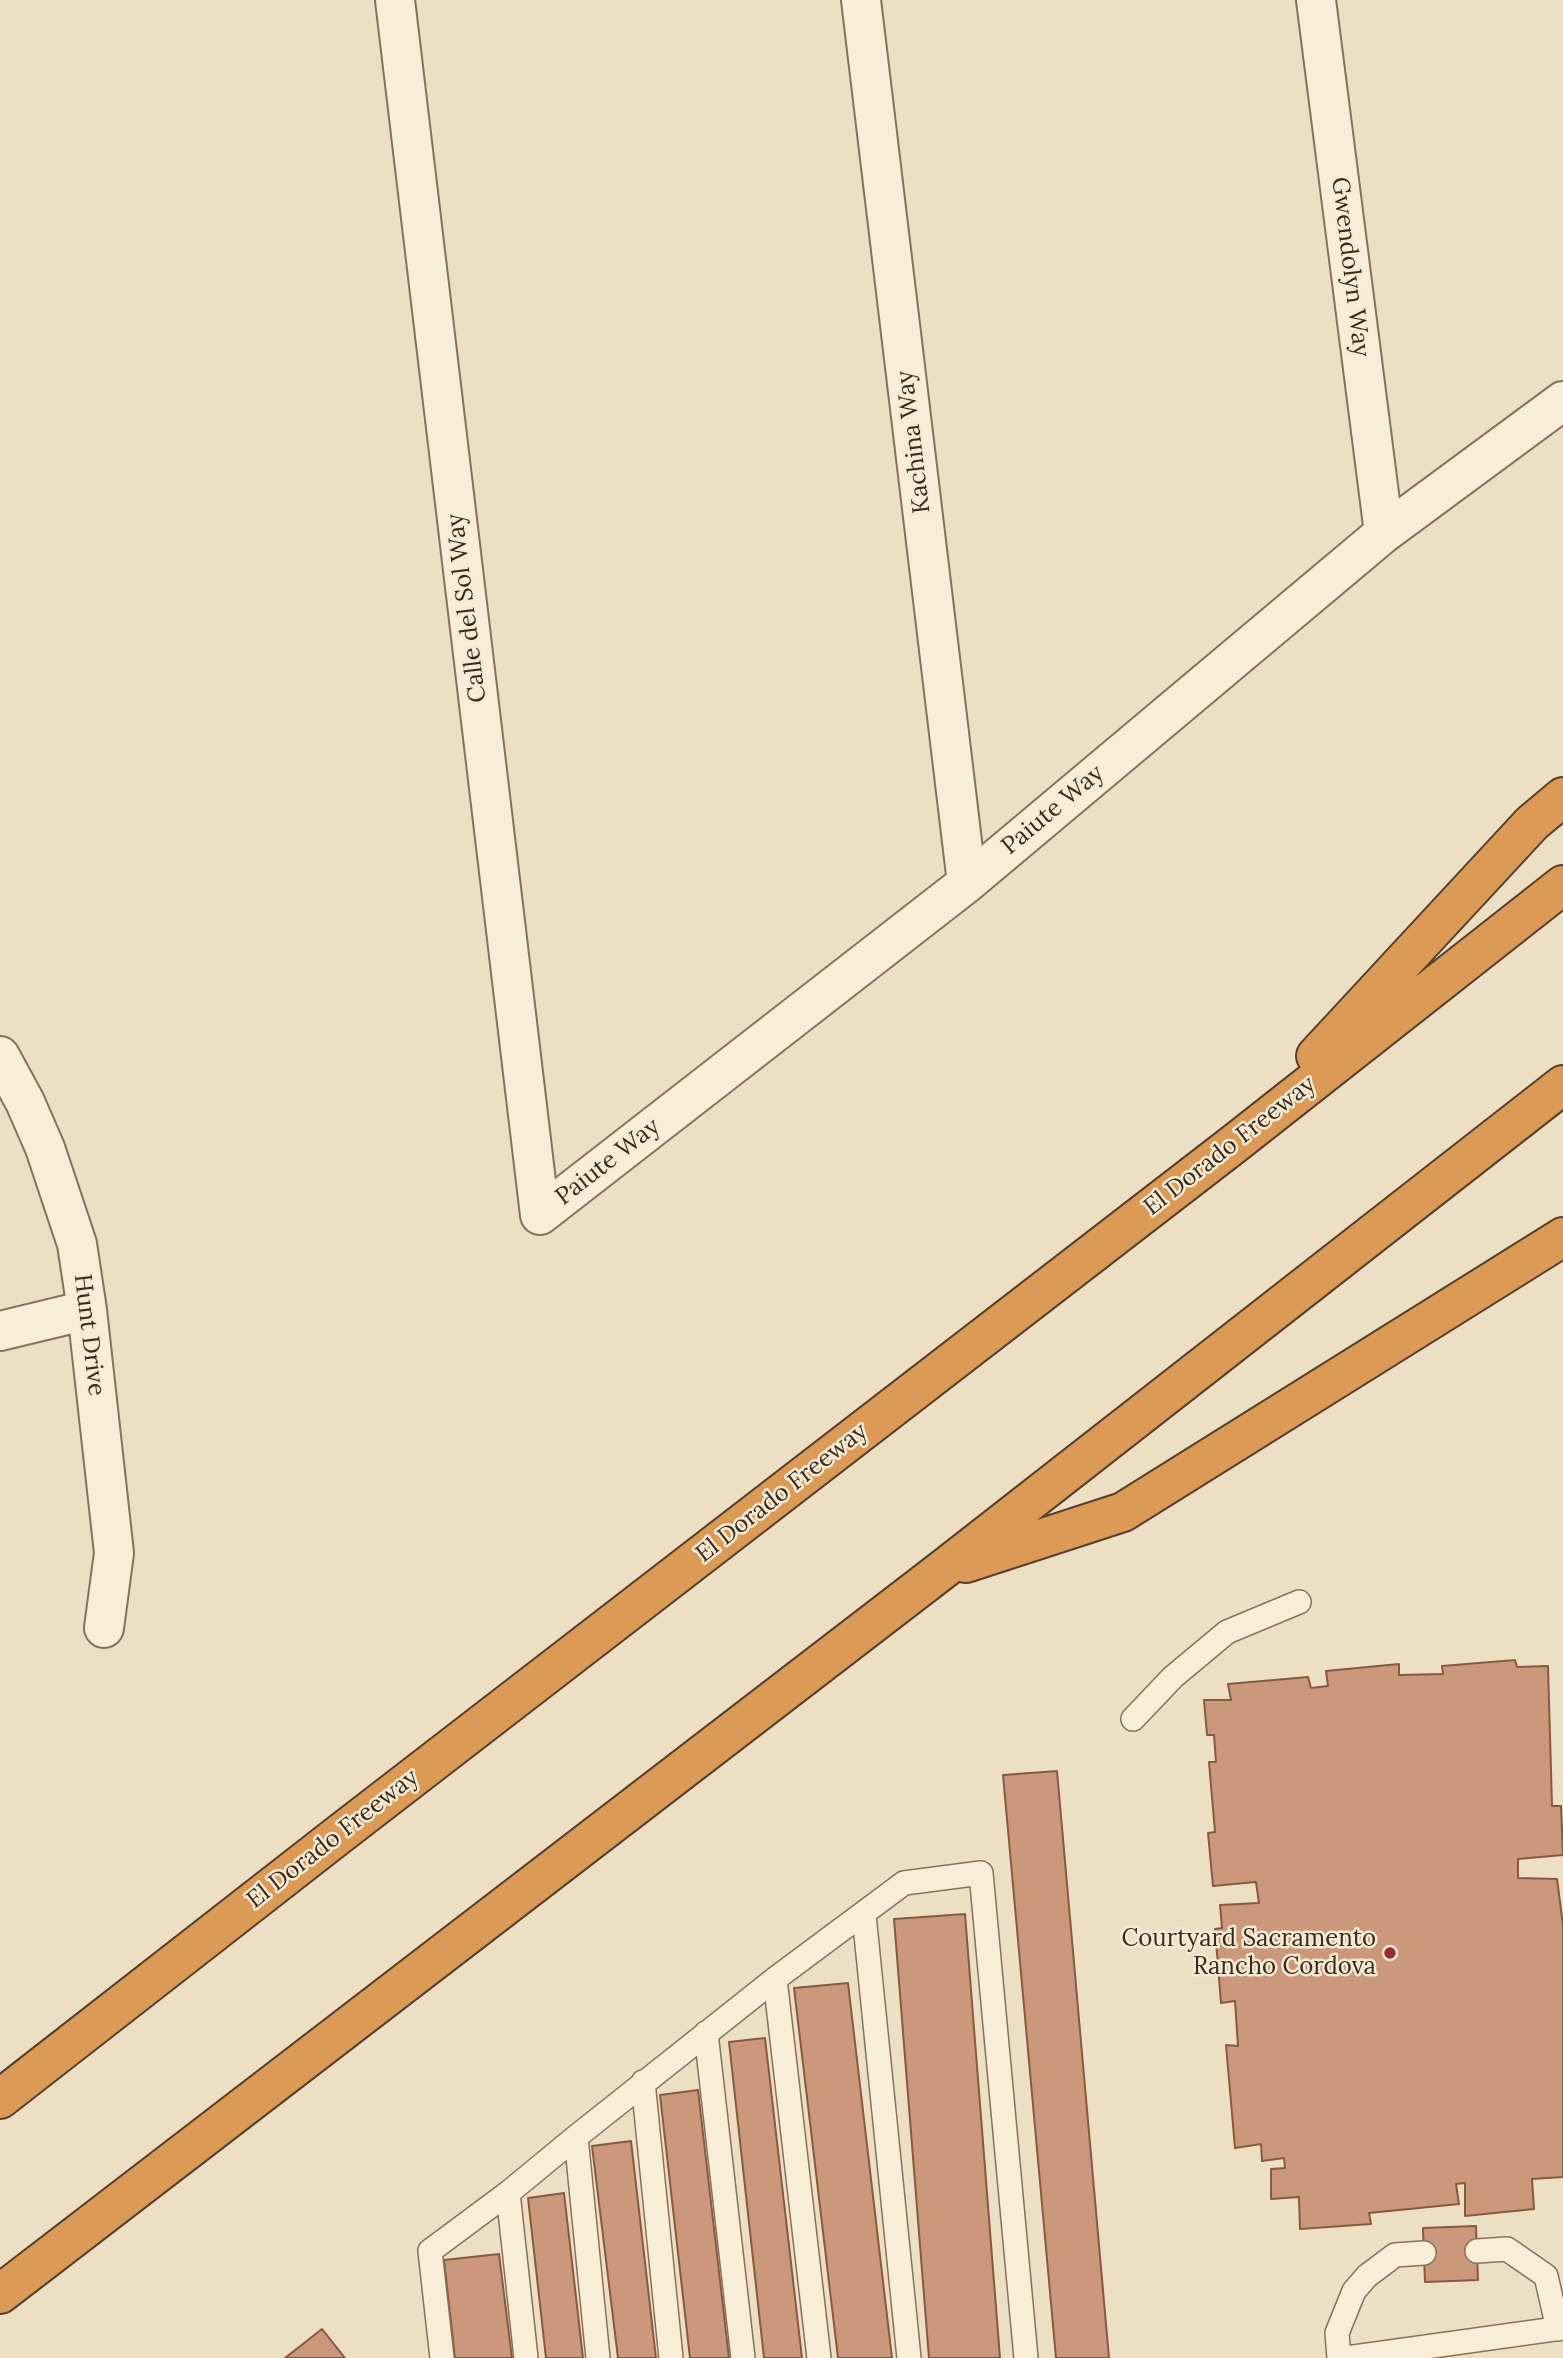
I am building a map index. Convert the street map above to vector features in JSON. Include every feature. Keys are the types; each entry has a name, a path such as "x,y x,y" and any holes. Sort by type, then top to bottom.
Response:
{"highway":[{"path":"1234,1144 1532,823 1563,797"},
{"name":"El Dorado Freeway","path":"0,2099 1234,1144 1563,885"},
{"path":"0,2294 941,1572 1563,1085"},
{"path":"941,1572 1123,1512 1563,1237"}],"street":[{"name":"Calle del Sol Way","path":"395,0 540,1215"},
{"name":"Kachina Way","path":"861,0 967,883"},
{"name":"Gwendolyn Way","path":"1316,0 1384,533"},
{"name":"Paiute Way","path":"540,1215 967,883 1384,533 1563,401"},
{"name":"Hunt Drive","path":"0,1056 25,1102 45,1148 77,1244 114,1553 104,1628"},
{"path":"0,1331 87,1310"}],"lane":[{"path":"1133,1719 1173,1677 1227,1632 1299,1602"},
{"path":"442,2358 430,2251 508,2193 643,2082 775,1979 905,1883 981,1873 1026,2358"},
{"path":"864,1915 909,2358"},
{"path":"775,1979 819,2358"},
{"path":"706,2033 743,2358"},
{"path":"643,2082 671,2358"},
{"path":"576,2137 598,2358"},
{"path":"508,2193 526,2358"},
{"path":"1348,2358 1560,2329 1546,2276 1507,2249 1477,2251"},
{"path":"1339,2358 1337,2333 1354,2291 1367,2276 1395,2255 1424,2253"}],"building":[{"name":"Courtyard Sacramento Rancho Cordova","path":"1515,1660 1517,1667 1548,1666 1552,1806 1561,1806 1563,1855 1518,1859 1518,1878 1557,1879 1563,1925 1563,2177 1532,2179 1534,2209 1465,2216 1465,2183 1456,2184 1459,2204 1369,2213 1371,2224 1300,2229 1299,2197 1271,2199 1271,2169 1285,2168 1284,2158 1262,2161 1261,2144 1235,2148 1226,2045 1238,2046 1235,2001 1221,2003 1215,1929 1222,1928 1220,1905 1259,1903 1256,1882 1213,1886 1208,1833 1215,1832 1209,1762 1216,1762 1214,1735 1207,1735 1204,1700 1231,1700 1228,1684 1308,1677 1311,1688 1328,1686 1326,1671 1399,1664 1399,1675 1443,1674 1442,1666"},
{"path":"1057,1771 1109,2358 1056,2358 1003,1775"},
{"path":"965,1914 1000,2358 929,2358 894,1919"},
{"path":"848,1983 892,2358 838,2358 794,1988"},
{"path":"765,2038 802,2358 764,2358 729,2042"},
{"path":"698,2090 729,2358 690,2358 660,2095"},
{"path":"631,2141 656,2358 618,2358 592,2146"},
{"path":"564,2193 583,2358 546,2358 528,2198"},
{"path":"1476,2226 1478,2280 1425,2282 1423,2228"},
{"path":"499,2254 512,2358 455,2358 444,2260"},
{"path":"322,2329 345,2358 285,2358"}],"place":[{"name":"Courtyard Sacramento Rancho Cordova","path":"1390,1953"}]}
